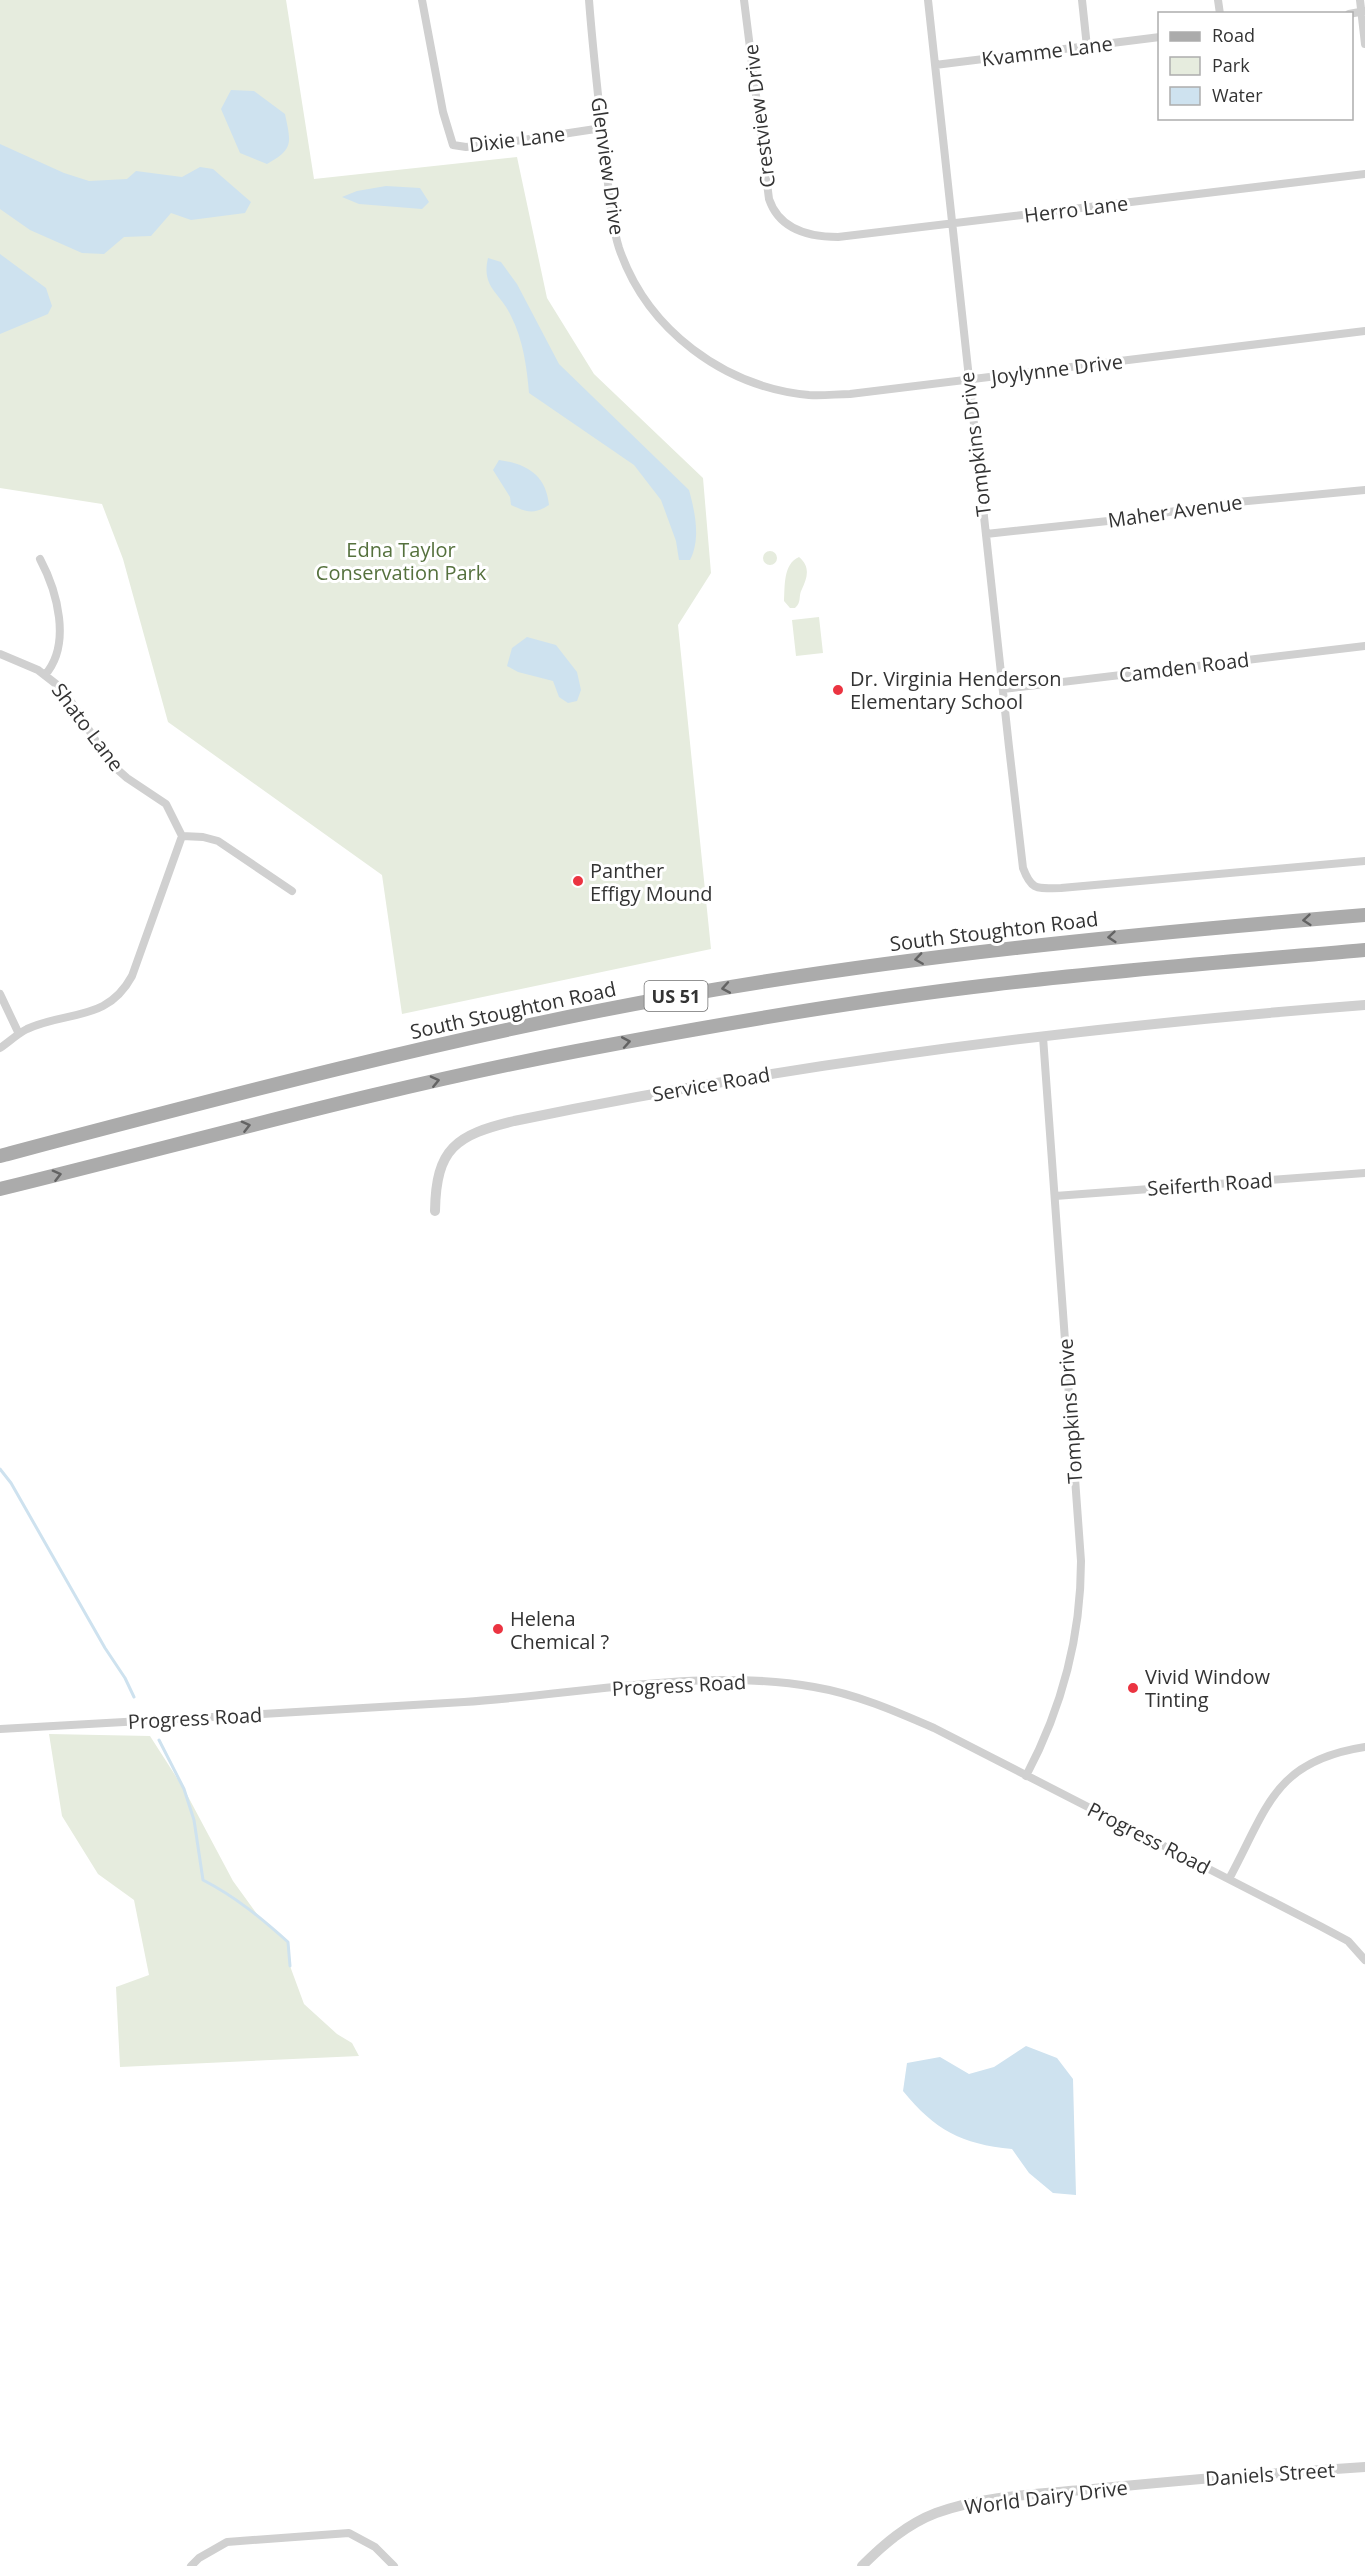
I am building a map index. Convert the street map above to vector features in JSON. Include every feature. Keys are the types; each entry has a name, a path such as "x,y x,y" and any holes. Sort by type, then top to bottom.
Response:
{"main road":[{"name":"South Stoughton Road","path":"0,1156 314,1074 681,995 839,970 1020,946 1365,915"},
{"name":"US 51","path":"0,1189 258,1123 441,1080 740,1021 990,985 1365,950"}],"street":[{"name":"Dixie Lane","path":"422,0 446,126 450,140 457,147 602,128"},
{"name":"Glenview Drive","path":"589,0 602,128 618,245 634,282 663,323 701,357 717,366"},
{"name":"Crestview Drive","path":"744,0 769,199 772,210 789,226"},
{"name":"Tompkins Drive","path":"928,0 1023,868 1028,881 1032,886 1039,888 1061,888 1365,861"},
{"path":"1082,0 1087,47"},
{"path":"1360,0 1365,45"},
{"name":"Kvamme Lane","path":"935,65 1158,37"},
{"name":"Herro Lane","path":"789,226 800,232 821,237 838,237 1365,174"},
{"name":"Joylynne Drive","path":"717,366 766,385 818,395 850,394 1365,331"},
{"name":"Maher Avenue","path":"986,534 1108,521 1237,502 1365,490"},
{"path":"40,559 52,584 60,642 57,656 45,675"},
{"name":"Camden Road","path":"1003,689 1365,646"},
{"name":"Shato Lane","path":"0,654 45,675 72,703 110,762 127,778 166,804 182,836"},
{"path":"0,1048 19,1034 39,1025 89,1012 115,1000 132,976 182,836 203,837 218,841 291,891"},
{"path":"0,994 19,1034"},
{"name":"Service Road","path":"435,1211 436,1179 442,1164 456,1145 480,1129 719,1082 905,1054 1071,1032 1365,1005"},
{"name":"Tompkins Drive","path":"1026,1776 1045,1740 1059,1704 1072,1657 1081,1597 1081,1562 1043,1037"},
{"name":"Seiferth Road","path":"1055,1196 1365,1173"},
{"name":"Progress Road","path":"0,1729 467,1702 656,1684 729,1680 795,1684 861,1698 934,1728 1348,1941 1365,1960"},
{"path":"1229,1879 1269,1803 1287,1779 1328,1754 1365,1747"},
{"name":"Daniels Street","path":"1175,2481 1365,2467"},
{"name":"World Dairy Drive","path":"862,2566 880,2548 905,2530 935,2514 984,2500 1175,2481"},
{"path":"191,2566 227,2542 349,2533 375,2547 394,2566"}],"green space":[{"name":"Edna Taylor Conservation Park","path":"0,0 286,0 314,179 517,157 547,298 594,374 703,478 711,573 678,625 711,949 402,1014 382,875 168,722 123,559 102,504 0,488"},
{"path":"767,551 773,551 777,558 773,565 767,565 763,561 763,555"},
{"path":"799,557 807,569 806,577 798,603 795,608 790,608 784,601 787,570"},
{"path":"819,617 823,653 796,656 792,620"},
{"path":"49,1734 150,1736 184,1789 233,1881 257,1914 288,1942 290,1966 304,2004 337,2034 352,2043 359,2056 120,2067 116,1987 149,1975 134,1900 98,1874 62,1816"}],"water":[{"path":"231,90 254,91 285,114 289,132 288,144 276,159 267,164 240,153 221,109"},
{"path":"0,144 64,173 89,181 127,179 136,171 182,177 200,167 213,169 251,202 245,213 191,220 171,213 151,236 124,237 104,254 82,253 30,230 0,209"},
{"path":"386,186 420,188 429,202 422,209 359,204 342,197 357,191"},
{"path":"0,254 46,288 52,306 48,314 0,334"},
{"path":"488,258 501,262 517,284 559,364 689,490 695,516 696,534 690,560 679,560 676,541 661,500 634,465 529,393 526,364 519,334 507,308 489,283"},
{"path":"499,460 518,464 533,473 544,486 549,505 530,511 511,505 510,497 493,470"},
{"path":"527,637 556,645 577,672 581,690 577,701 568,703 559,697 553,681 518,672 507,666 512,648"},
{"path":"1026,2046 1057,2058 1073,2079 1076,2195 1053,2193 1029,2173 1012,2149 978,2143 950,2133 926,2116 903,2091 907,2063 940,2057 969,2074 994,2067"}],"waterway":[{"path":"0,1469 11,1483 134,1697"},
{"path":"159,1740 184,1789 194,1820 203,1880 248,1908 288,1942 290,1966"}],"place":[{"name":"Dr. Virginia Henderson Elementary School","path":"838,690"},
{"name":"Panther Effigy Mound","path":"578,881"},
{"name":"Helena Chemical ?","path":"498,1629"},
{"name":"Vivid Window Tinting","path":"1133,1688"}]}
